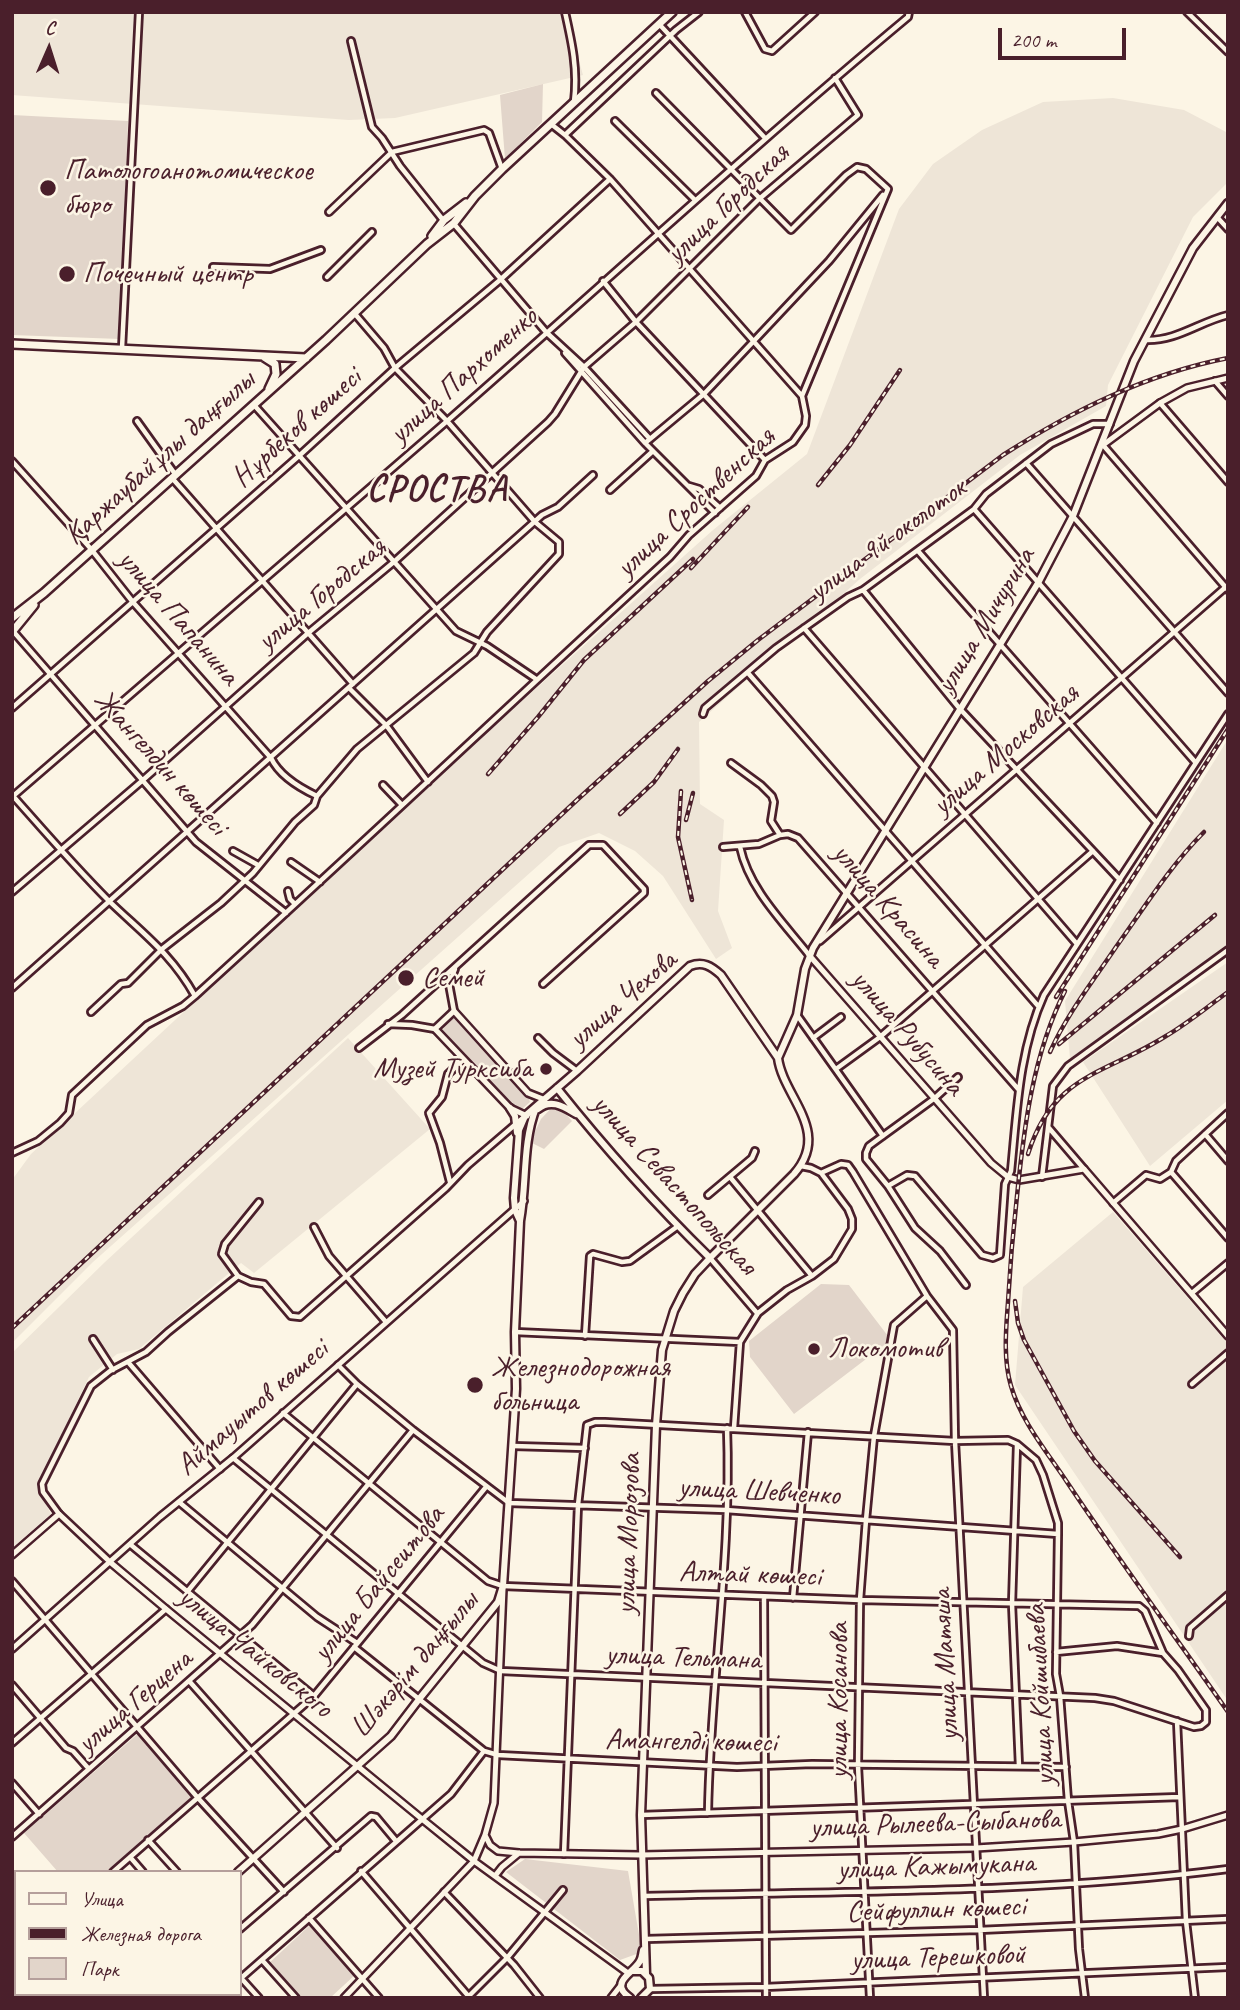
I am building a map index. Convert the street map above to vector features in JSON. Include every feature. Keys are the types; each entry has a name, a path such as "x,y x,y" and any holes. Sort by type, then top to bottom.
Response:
{"highway":[{"path":"288,357 308,352 326,340 502,169 672,12"},
{"name":"Қаржаубайұлы даңғылы","path":"12,618 44,593 326,340"},
{"path":"12,344 306,358"},
{"path":"249,354 267,358 275,364 276,373 272,385 257,402"},
{"name":"Қаржаубайұлы даңғылы","path":"13,630 44,593"}],"main road":[{"name":"улица Мичурина","path":"778,1058 797,1015 809,955 1038,583 1073,516 1111,425 1125,381 1190,252 1228,203"},
{"name":"улица Чехова","path":"525,1116 535,1110 543,1099 690,966 696,964 712,967 721,975 778,1058"},
{"path":"778,1058 779,1066 800,1106 807,1127 806,1154 801,1166"},
{"name":"улица Севастопольская","path":"557,1088 678,1226 710,1258"},
{"path":"535,1110 550,1103 581,1118"},
{"path":"510,1108 515,1116 519,1140"},
{"name":"Шәкәрім даңғылы","path":"240,1870 391,1737 498,1602 503,1586 513,1446 520,1221 524,1201 527,1132 535,1110"},
{"name":"Шәкәрім даңғылы","path":"520,1221 515,1210 519,1140 525,1116"},
{"name":"улица Морозова","path":"647,1994 650,1984 646,1974 641,1855 642,1763 656,1425 664,1340 683,1293 695,1274 801,1166"},
{"path":"630,1998 623,1993 622,1984 640,1962 645,1942"},
{"path":"630,1972 646,1974"}],"street":[{"path":"122,348 139,12"},
{"path":"565,12 575,55 573,103"},
{"path":"565,135 699,12"},
{"path":"746,12 765,49 772,51 815,12"},
{"name":"улица Пархоменко","path":"13,797 447,421 765,138 908,16 909,12"},
{"path":"1187,12 1228,52"},
{"path":"659,24 765,138"},
{"path":"351,41 372,127 400,166 546,332 647,441 653,451 715,513"},
{"name":"улица Городская","path":"12,892 307,634 395,561 555,414 582,369 636,322 758,200 858,114 835,78"},
{"path":"647,441 704,394 829,261 888,189 866,169 857,167 790,230 656,93"},
{"path":"615,121 695,200"},
{"path":"551,124 610,179 802,396"},
{"path":"329,212 392,152 484,130 489,133 502,169"},
{"name":"Нұрбеков көшесі","path":"12,708 395,368 500,280 610,179"},
{"name":"улица Сроственская","path":"12,1153 38,1141 60,1123 69,1113 72,1095 139,1032 195,996 670,557 688,535 756,476 765,460 793,442 805,425 802,396 888,189"},
{"path":"1216,216 1226,222 1228,229"},
{"path":"327,277 372,232"},
{"path":"214,267 270,269 321,250"},
{"path":"603,281 636,322 765,460"},
{"path":"91,1012 245,880 295,822 314,805 317,796 357,749 474,653 480,642 559,554 559,542 535,522 447,421 395,368 384,348 354,313"},
{"path":"1146,340 1162,341 1213,318 1228,315"},
{"path":"1227,587 1103,445 1160,403 1187,388 1228,378"},
{"path":"1215,381 1228,396"},
{"path":"257,402 346,508 456,631 480,642 536,679"},
{"path":"1160,403 1228,482"},
{"path":"137,421 215,528 386,725 428,782"},
{"name":"улица 9й околоток","path":"703,714 705,708 776,648 918,551 974,509 986,494 1051,444 1093,424 1111,425"},
{"path":"610,490 653,451"},
{"name":"улица Папанина","path":"12,461 226,705 274,765 292,781 317,796"},
{"path":"1026,463 1228,693"},
{"path":"12,988 436,609 593,475"},
{"path":"688,486 699,489 720,508"},
{"path":"974,509 1196,763"},
{"path":"918,551 1157,823"},
{"name":"улица Московская","path":"813,948 1227,587"},
{"path":"863,590 960,709 1119,880"},
{"path":"804,628 1077,944"},
{"name":"Жангелдин көшесі","path":"13,630 202,848 286,913"},
{"path":"748,674 1039,1007"},
{"path":"888,1186 907,1175 915,1176 978,1251 986,1258 1000,1255 1004,1193 1011,1171 1024,1058 1039,1007 1077,944 1228,714"},
{"path":"723,846 759,844 780,835 771,821 774,802 772,796 731,763"},
{"path":"383,785 402,805"},
{"path":"13,797 110,902 162,949 195,996"},
{"name":"улица Красина","path":"780,835 788,834 798,838 1019,1090"},
{"path":"359,1048 402,1015 589,845 603,845 644,889 644,893 543,984"},
{"name":"улица Рубусина","path":"740,847 751,879 809,955 991,1163 1008,1177"},
{"path":"233,851 258,866"},
{"path":"836,1069 880,1037 1093,851"},
{"path":"291,862 320,882"},
{"path":"288,891 295,904"},
{"path":"1042,1177 1053,1086 1068,1066 1228,950"},
{"path":"457,965 449,984 454,1012 528,1093 535,1110"},
{"path":"435,1029 454,1012"},
{"path":"797,1015 883,1136"},
{"name":"улица Рубусина","path":"813,1038 841,1017"},
{"path":"388,1024 435,1029 510,1108 525,1116"},
{"name":"улица Чехова","path":"538,1038 553,1054 577,1071"},
{"path":"450,1185 446,1163 429,1113 442,1097 448,1074 463,1060"},
{"path":"958,1077 935,1098 867,1148 866,1159 888,1186 915,1228 940,1251 966,1285"},
{"path":"528,1093 543,1099"},
{"path":"1113,1203 1146,1175 1160,1179 1171,1172 1176,1161 1228,1113"},
{"name":"улица Чехова","path":"238,1276 264,1284 291,1315 300,1317 525,1116"},
{"path":"1048,1127 1228,1336"},
{"path":"1205,1134 1228,1161"},
{"path":"708,1195 752,1158 755,1151"},
{"path":"821,1173 841,1164 848,1165 927,1296"},
{"path":"734,1428 740,1342 758,1313 793,1285 812,1276 834,1259 852,1228 848,1209 821,1173 801,1166"},
{"path":"1008,1177 1025,1180 1084,1169"},
{"path":"1171,1172 1228,1238"},
{"path":"730,1177 812,1276"},
{"name":"Аймауытов көшесі","path":"12,1649 524,1201"},
{"path":"12,1555 59,1514 43,1492 43,1484 91,1386 146,1352 238,1276 222,1254 223,1248 259,1202"},
{"path":"585,1336 590,1256 593,1254 622,1262 629,1261 678,1226"},
{"path":"314,1227 329,1256 386,1322"},
{"name":"улица Севастопольская","path":"710,1258 758,1313"},
{"path":"1192,1293 1228,1263"},
{"name":"улица Матяша","path":"927,1296 953,1330 967,1693 984,1998"},
{"name":"улица Косанова","path":"870,1998 858,1766 860,1600 866,1520 874,1436 894,1325 927,1296"},
{"path":"515,1332 740,1342"},
{"path":"93,1339 113,1370"},
{"path":"1192,1384 1228,1353"},
{"path":"128,1362 220,1469"},
{"path":"338,1365 413,1430 509,1503"},
{"path":"187,1592 357,1384"},
{"name":"Алтай көшесі","path":"283,1413 488,1581 503,1586 793,1598 1139,1606 1145,1611 1163,1653"},
{"path":"564,1854 578,1505 587,1425 595,1422 956,1441 1008,1440 1017,1444 1012,1604 1019,1766"},
{"path":"708,1813 726,1510 727,1428"},
{"name":"улица Герцена","path":"13,1834 138,1728 240,1636 413,1430"},
{"path":"793,1598 808,1432"},
{"name":"улица Койшибаева","path":"1017,1444 1036,1460 1058,1523 1056,1674 1074,1842 1085,1998"},
{"path":"513,1446 585,1448"},
{"name":"улица Тельмана","path":"233,1458 483,1664 501,1671 1060,1696 1114,1701 1194,1727 1201,1726 1208,1716 1206,1710 1163,1653"},
{"name":"улица Байсеитова","path":"115,1870 314,1696 486,1487"},
{"name":"Амангелді көшесі","path":"178,1502 484,1751 498,1755 567,1760 709,1766 1066,1767"},
{"name":"улица Шевченко","path":"509,1503 800,1514 1058,1534"},
{"name":"улица Чайковского","path":"59,1514 166,1609 474,1861 630,1972"},
{"path":"131,1545 314,1696"},
{"path":"12,1581 198,1798 284,1892"},
{"path":"344,1998 474,1861 485,1835 494,1803 498,1755 503,1586"},
{"path":"1189,1636 1190,1628 1228,1595"},
{"path":"764,1597 766,1998"},
{"path":"12,1743 166,1609"},
{"path":"1056,1652 1117,1646 1163,1653"},
{"path":"190,1682 337,1847"},
{"path":"12,1685 66,1748 73,1751 89,1769"},
{"path":"1177,1721 1186,1921 1195,1998"},
{"path":"242,1976 451,1794 484,1751"},
{"path":"12,1783 39,1814"},
{"path":"641,1815 1180,1797"},
{"name":"улица Рылеева-Сыбанова","path":"485,1835 490,1845 498,1851 519,1853 641,1855 976,1848 1074,1842 1182,1829 1228,1815"},
{"path":"242,1927 371,1816 376,1817 396,1841"},
{"path":"148,1840 175,1870"},
{"path":"495,1876 519,1853"},
{"path":"130,1857 140,1870"},
{"name":"улица Кажымукана","path":"644,1896 1076,1885 1228,1869"},
{"path":"361,1871 469,1997 507,1958 563,1890"},
{"path":"444,1892 507,1958 540,1998"},
{"path":"309,1918 379,1998"},
{"name":"Сейфуллин көшесі","path":"645,1942 1228,1919"},
{"path":"262,1960 296,1998"},
{"name":"улица Терешковой","path":"647,1994 1228,1967"},
{"path":"242,1980 259,1998"},
{"path":"611,1998 622,1984"}],"shaded area":[{"path":"12,12 565,12 583,75 395,118 349,120 12,95"},
{"path":"1113,98 1184,110 1228,133 1228,182 1193,217 1108,385 1106,406 1020,455 860,579 699,722 700,804 724,820 718,911 732,948 716,959 663,876 635,851 599,833 559,847 93,1262 12,1343 12,1180 31,1154 418,794 713,530 807,454 899,209 933,164 982,130 1043,102"},
{"path":"1228,739 1228,946 1070,1059 1065,1001"},
{"path":"1228,962 1228,1100 1150,1166 1083,1062"},
{"path":"348,1038 430,1129 254,1273 241,1263 139,1349 117,1354 89,1377 37,1486 51,1514 12,1548 12,1353 105,1262"},
{"path":"1113,1212 1228,1344 1228,1701 1015,1385 1023,1287"}],"green space":[{"path":"543,84 542,122 505,159 500,95"},
{"path":"12,115 128,121 120,339 12,335"},
{"path":"453,1018 459,1019 528,1096 530,1102 521,1110 515,1109 443,1030 444,1024"},
{"path":"556,1103 572,1121 544,1149 530,1142 541,1119"},
{"name":"Локомотив","path":"821,1284 849,1285 891,1340 794,1414 750,1357 749,1341"},
{"path":"141,1731 196,1795 109,1870 56,1870 24,1833"},
{"path":"525,1859 628,1871 642,1952 620,1960 506,1872"},
{"path":"310,1925 356,1974 330,1998 297,1998 267,1965"}],"railway":[{"path":"12,1328 577,800 708,681 758,640 1003,455 1029,439 1083,409 1139,384 1228,358"},
{"path":"818,485 850,445 900,370"},
{"path":"691,568 748,507"},
{"path":"488,774 584,660 693,559"},
{"path":"1056,997 1228,729"},
{"path":"620,814 654,782 678,749"},
{"path":"681,791 678,837 692,900"},
{"path":"686,820 693,793"},
{"path":"1050,1052 1064,1024 1147,902 1204,832"},
{"path":"1059,1044 1215,915"},
{"path":"1065,991 1054,1015 1038,1065 1023,1144 1006,1323 1008,1376 1015,1399 1035,1436 1228,1712"},
{"path":"1028,1154 1051,1107 1066,1092 1102,1069 1174,1031 1228,992"},
{"path":"1015,1301 1024,1340 1074,1431 1095,1461 1180,1557"}],"place":[{"name":"Патологоанотомическое бюро","path":"48,188"},
{"name":"Почечный центр","path":"67,274"},
{"name":"Семей","path":"406,978"},
{"name":"Музей Турксиба","path":"546,1069"},
{"name":"Локомотив","path":"814,1349"},
{"name":"Железнодорожная больница","path":"475,1385"}],"district":[{"name":"СРОСТВА","path":"437,490"}]}
